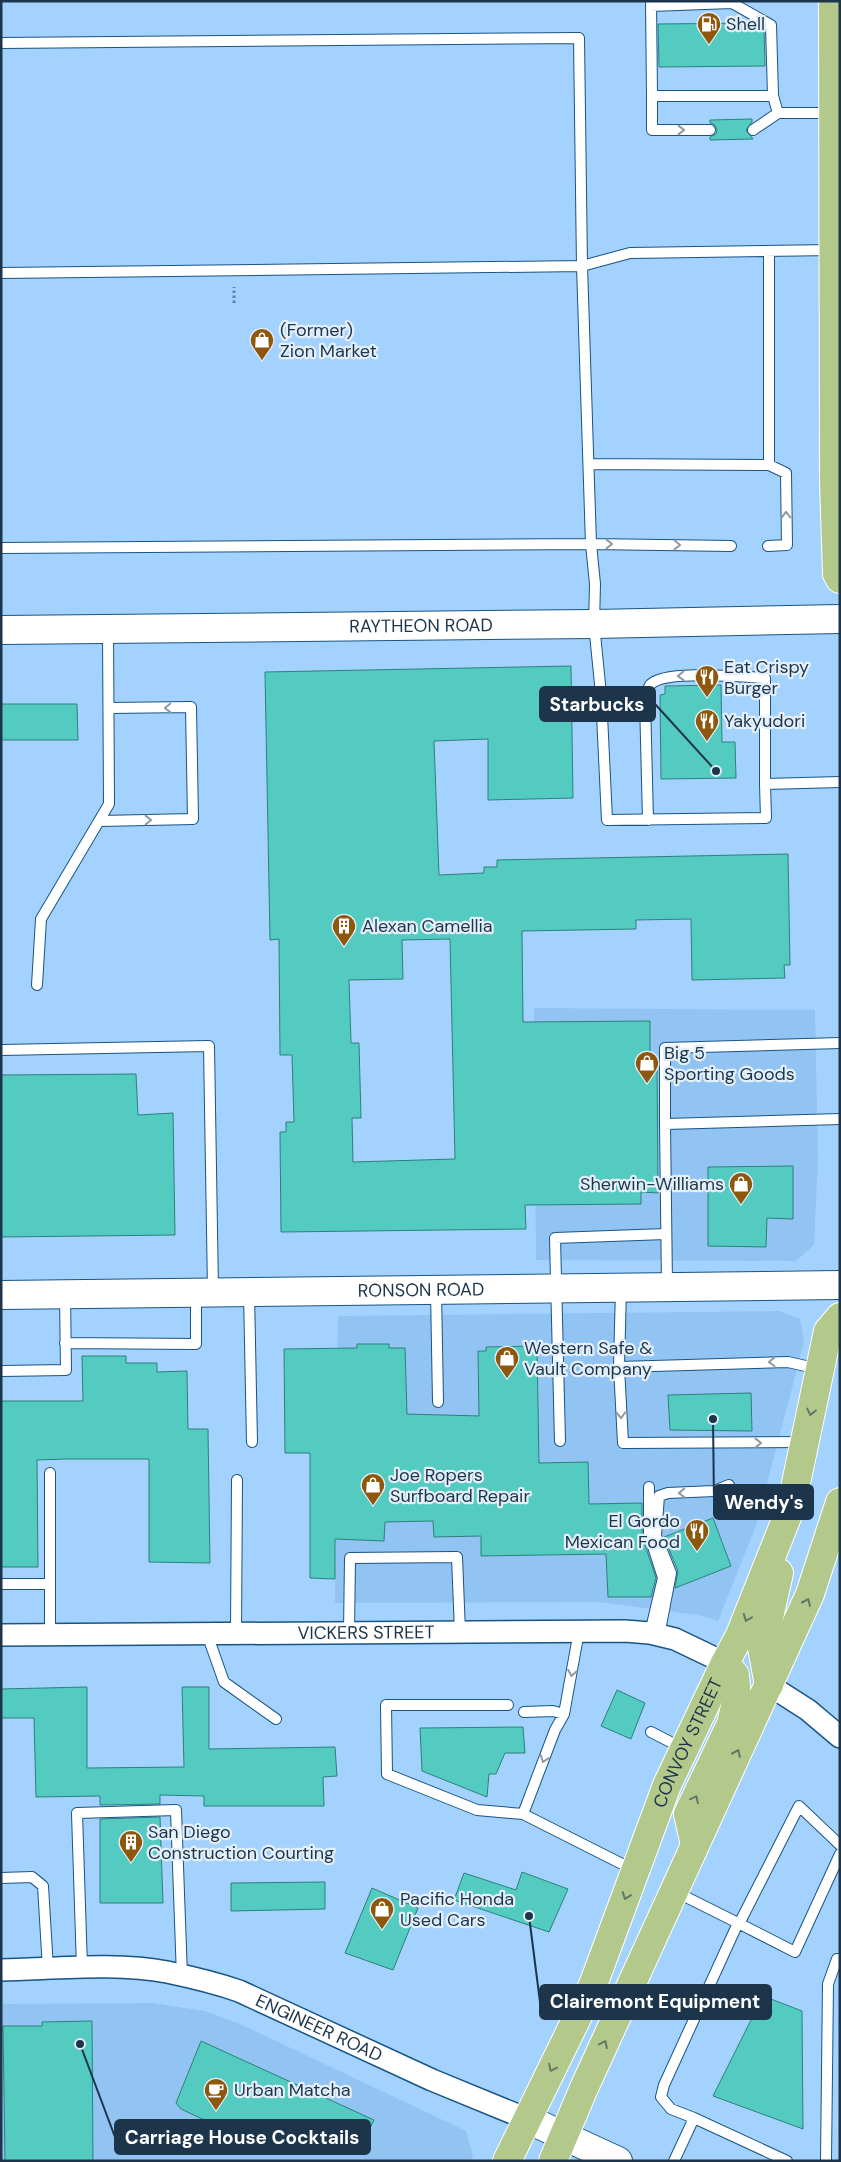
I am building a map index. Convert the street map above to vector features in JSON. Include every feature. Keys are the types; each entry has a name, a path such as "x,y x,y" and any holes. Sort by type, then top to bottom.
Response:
{"main road":[{"path":"833,1 837,250 834,481 837,574 840,579"},
{"name":"CONVOY STREET","path":"507,2161 593,1985 667,1785 740,1635 791,1507 828,1330 840,1317"},
{"path":"552,2161 810,1594 840,1502"},
{"path":"770,1685 762,1648 769,1623 791,1507"},
{"path":"695,1845 688,1814 731,1724 737,1698 735,1675 725,1663"}],"street":[{"name":"RAYTHEON ROAD","path":"1,630 594,624 840,618"},
{"name":"RONSON ROAD","path":"1,1295 840,1285"},
{"name":"VICKERS STREET","path":"1,1635 625,1631 674,1639 725,1663"},
{"path":"770,1685 808,1710 840,1736"},
{"name":"ENGINEER ROAD","path":"1,1970 125,1969 167,1972 239,1991 432,2080 527,2119 618,2161"}],"lane":[{"path":"710,130 652,130 651,4 732,2 771,25 773,96 778,113"},
{"path":"1,43 579,38 582,266 590,544 595,584 594,624 601,694 607,820 648,820 766,818 765,678 680,676 664,677 650,685 644,700 648,820"},
{"path":"652,96 773,96"},
{"path":"753,130 778,113 834,113"},
{"path":"1,273 582,266 630,253 837,250"},
{"path":"769,251 770,465"},
{"path":"589,464 770,465 786,473 787,545 768,546"},
{"path":"1,548 590,544 731,546"},
{"path":"38,986 41,919 109,804 108,628"},
{"path":"100,820 193,819 192,707 109,708"},
{"path":"765,784 840,782"},
{"path":"667,1288 665,1048 840,1043"},
{"path":"1,1050 209,1046 205,1292 196,1344 65,1343"},
{"path":"665,1124 840,1119"},
{"path":"560,1441 555,1238 666,1234"},
{"path":"622,1288 619,1367 623,1443 805,1442"},
{"path":"436,1290 438,1402"},
{"path":"249,1292 252,1442"},
{"path":"1,1371 66,1370 65,1294"},
{"path":"619,1367 788,1362 820,1369"},
{"path":"50,1473 50,1635"},
{"path":"236,1634 237,1480"},
{"path":"655,1635 671,1573 656,1536 659,1496 668,1493 714,1492 729,1485"},
{"path":"649,1487 649,1534 663,1578 655,1635"},
{"path":"349,1633 350,1558 457,1557 460,1632"},
{"path":"1,1584 50,1584"},
{"path":"523,1814 555,1730 564,1714 579,1631"},
{"path":"207,1634 224,1682 276,1718"},
{"path":"508,1705 386,1704 387,1774 476,1810 523,1814 635,1871"},
{"path":"524,1712 553,1711 564,1714"},
{"path":"651,1732 684,1749"},
{"path":"787,2161 671,2109 661,2097 664,2085 739,1924 799,1806 840,1845"},
{"path":"82,1969 76,1813 176,1810 182,1977"},
{"path":"674,1891 795,1952 840,1854"},
{"path":"1,1878 32,1877 43,1886 48,1969"},
{"path":"826,2161 828,1984 837,1959 840,1959"},
{"path":"674,2161 694,2118"}],"shaded area":[{"path":"534,1008 815,1010 818,1160 814,1245 796,1261 536,1260"},
{"path":"779,1311 800,1319 804,1342 756,1526 718,1621 699,1615 599,1602 335,1603 338,1316"},
{"path":"152,2003 205,2011 240,2024 466,2131 473,2156 471,2161 1,2161 1,2004"}],"building":[{"name":"Shell","path":"754,23 764,29 765,66 659,67 658,24"},
{"path":"752,119 746,130 753,139 710,140 710,137 716,134 717,130 714,124 710,123 710,120"},
{"name":"Alexan Camellia","path":"571,666 573,798 488,800 488,739 434,741 439,875 484,873 484,867 497,867 497,860 788,854 790,965 784,965 785,978 692,980 691,919 636,920 636,929 522,931 523,1022 650,1021 650,1062 657,1062 658,1193 641,1192 641,1204 525,1205 526,1229 281,1232 280,1132 286,1132 286,1122 294,1122 292,1055 280,1055 279,939 270,940 265,672","holes":["450,939 455,1159 353,1162 352,1118 361,1118 359,1043 351,1043 349,980 403,979 402,940"]},
{"path":"721,685 722,742 735,742 736,778 661,779 660,695 665,694 665,686"},
{"path":"1,704 77,704 78,740 1,740"},
{"path":"136,1074 138,1115 173,1113 175,1235 1,1237 1,1075"},
{"path":"793,1166 793,1219 767,1218 766,1247 708,1246 708,1167"},
{"path":"357,1344 389,1344 389,1348 405,1348 407,1414 479,1416 478,1351 486,1351 486,1347 537,1346 539,1463 588,1462 589,1504 642,1503 642,1536 656,1578 651,1597 608,1597 606,1554 481,1556 481,1536 434,1537 433,1521 385,1522 384,1541 335,1539 335,1579 310,1578 310,1453 285,1453 284,1349 357,1348"},
{"path":"82,1356 126,1356 126,1363 157,1363 157,1372 187,1371 188,1429 208,1429 210,1563 149,1562 149,1459 66,1459 37,1460 38,1567 1,1567 1,1401 83,1401"},
{"path":"751,1393 752,1431 670,1430 668,1395"},
{"name":"El Gordo Mexican Food","path":"713,1518 731,1566 675,1588 678,1571 664,1537"},
{"path":"87,1687 87,1768 184,1767 182,1687 209,1687 209,1749 335,1747 337,1776 323,1777 324,1806 204,1806 204,1796 160,1795 160,1804 100,1805 100,1796 36,1797 34,1718 1,1718 1,1689"},
{"path":"617,1690 645,1703 631,1739 601,1726"},
{"path":"523,1727 525,1753 505,1753 496,1774 489,1774 487,1797 422,1771 420,1728"},
{"name":"San Diego Construction Courting","path":"160,1817 163,1903 100,1903 100,1819"},
{"path":"522,1872 568,1889 549,1932 454,1900 464,1873 516,1890"},
{"path":"325,1882 325,1909 231,1911 231,1883"},
{"name":"Pacific Honda Used Cars","path":"372,1888 418,1908 393,1970 345,1953"},
{"path":"763,1996 802,2011 803,2129 713,2096"},
{"path":"92,2021 93,2161 5,2161 3,2026 42,2026 42,2022"},
{"path":"201,2041 374,2120 360,2148 355,2146 342,2150 331,2145 320,2147 288,2134 270,2141 241,2127 228,2131 181,2109 176,2103"}],"place":[{"name":"Shell","path":"709,45"},
{"name":"(Former) Zion Market","path":"262,361"},
{"name":"Eat Crispy Burger","path":"707,698"},
{"name":"Yakyudori","path":"707,742"},
{"name":"Starbucks","path":"716,771"},
{"name":"Alexan Camellia","path":"344,947"},
{"name":"Big 5 Sporting Goods","path":"647,1084"},
{"name":"Sherwin-Williams","path":"741,1205"},
{"name":"Western Safe & Vault Company","path":"507,1379"},
{"name":"Wendy's","path":"713,1419"},
{"name":"Joe Ropers Surfboard Repair","path":"373,1506"},
{"name":"El Gordo Mexican Food","path":"697,1552"},
{"name":"San Diego Construction Courting","path":"131,1863"},
{"name":"Clairemont Equipment","path":"529,1916"},
{"name":"Pacific Honda Used Cars","path":"382,1930"},
{"name":"Carriage House Cocktails","path":"80,2044"},
{"name":"Urban Matcha","path":"216,2111"}]}
